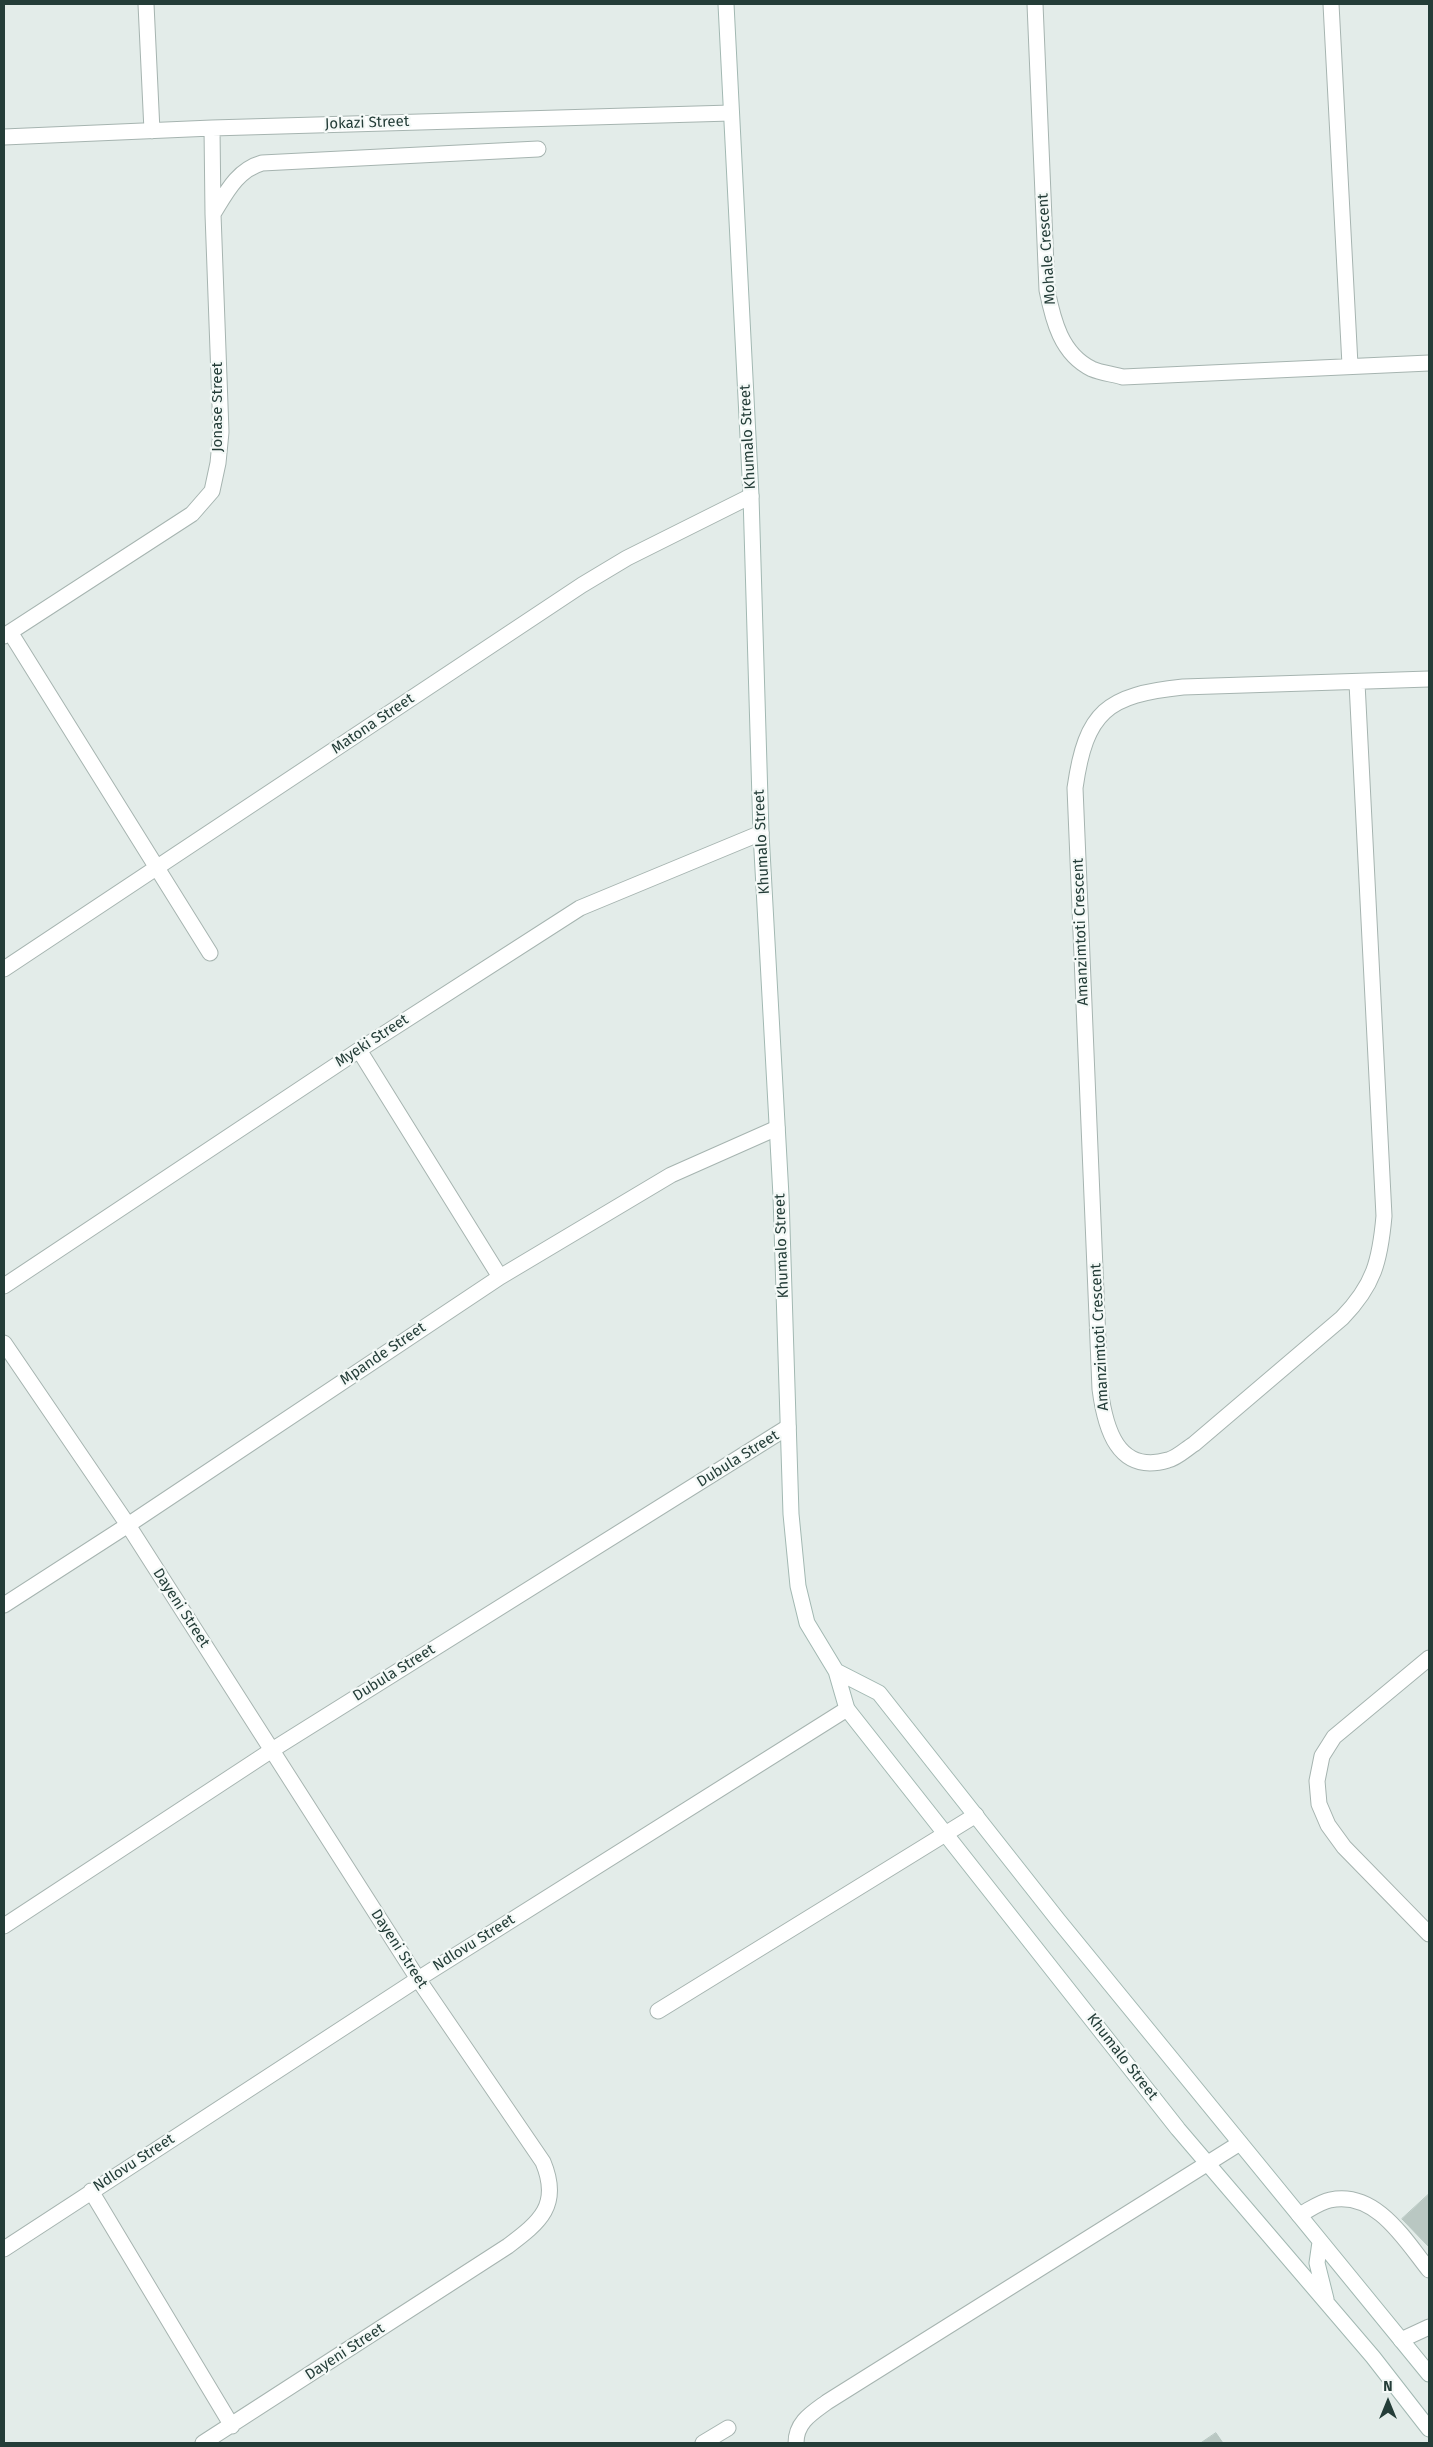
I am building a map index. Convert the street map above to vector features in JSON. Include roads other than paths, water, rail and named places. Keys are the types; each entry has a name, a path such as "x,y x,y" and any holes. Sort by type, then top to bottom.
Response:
{"street":[{"path":"146,4 152,131"},
{"name":"Khumalo Street","path":"726,4 751,496 761,833 777,1128 791,1514 798,1586 808,1623 836,1671 847,1709 1208,2165 1373,2357 1429,2428"},
{"name":"Mohale Crescent","path":"1034,4 1047,290 1052,317 1062,340 1076,358 1093,369 1123,377 1350,365 1429,363"},
{"path":"1331,4 1350,365"},
{"name":"Jokazi Street","path":"4,137 212,128 731,113"},
{"name":"Jonase Street","path":"7,634 192,514 212,491 218,463 221,432 212,214 212,128"},
{"path":"212,214 241,174 251,166 262,163 538,149"},
{"name":"Matona Street","path":"4,968 582,585 627,558 751,496"},
{"path":"7,634 210,953"},
{"name":"Amanzimtoti Crescent","path":"1357,683 1384,1216 1381,1250 1373,1275 1361,1298 1342,1318 1194,1444 1168,1460 1147,1462 1128,1456 1112,1441 1104,1416 1100,1389 1076,788 1080,754 1089,729 1106,710 1127,698 1152,690 1183,687 1429,680"},
{"name":"Myeki Street","path":"4,1286 359,1050 580,908 761,833"},
{"path":"359,1050 500,1277"},
{"name":"Mpande Street","path":"4,1605 128,1525 500,1277 671,1175 777,1128"},
{"name":"Dayeni Street","path":"4,1343 128,1525 418,1979 544,2162 549,2175 551,2190 546,2210 534,2227 508,2246 203,2443"},
{"name":"Dubula Street","path":"4,1926 272,1750 788,1427"},
{"path":"1429,1658 1334,1737 1322,1756 1318,1780 1319,1804 1328,1825 1344,1847 1429,1934"},
{"path":"836,1671 878,1693 1240,2144 1429,2374"},
{"name":"Ndlovu Street","path":"4,2249 418,1979 847,1709"},
{"path":"658,2011 976,1814"},
{"path":"796,2443 796,2436 803,2419 827,2402 1240,2144"},
{"path":"91,2191 232,2426"},
{"path":"1299,2215 1328,2200 1356,2200 1373,2208 1394,2226 1429,2270"},
{"path":"1320,2242 1318,2263 1328,2305"},
{"path":"1401,2340 1429,2327"},
{"path":"703,2443 728,2428"}]}
